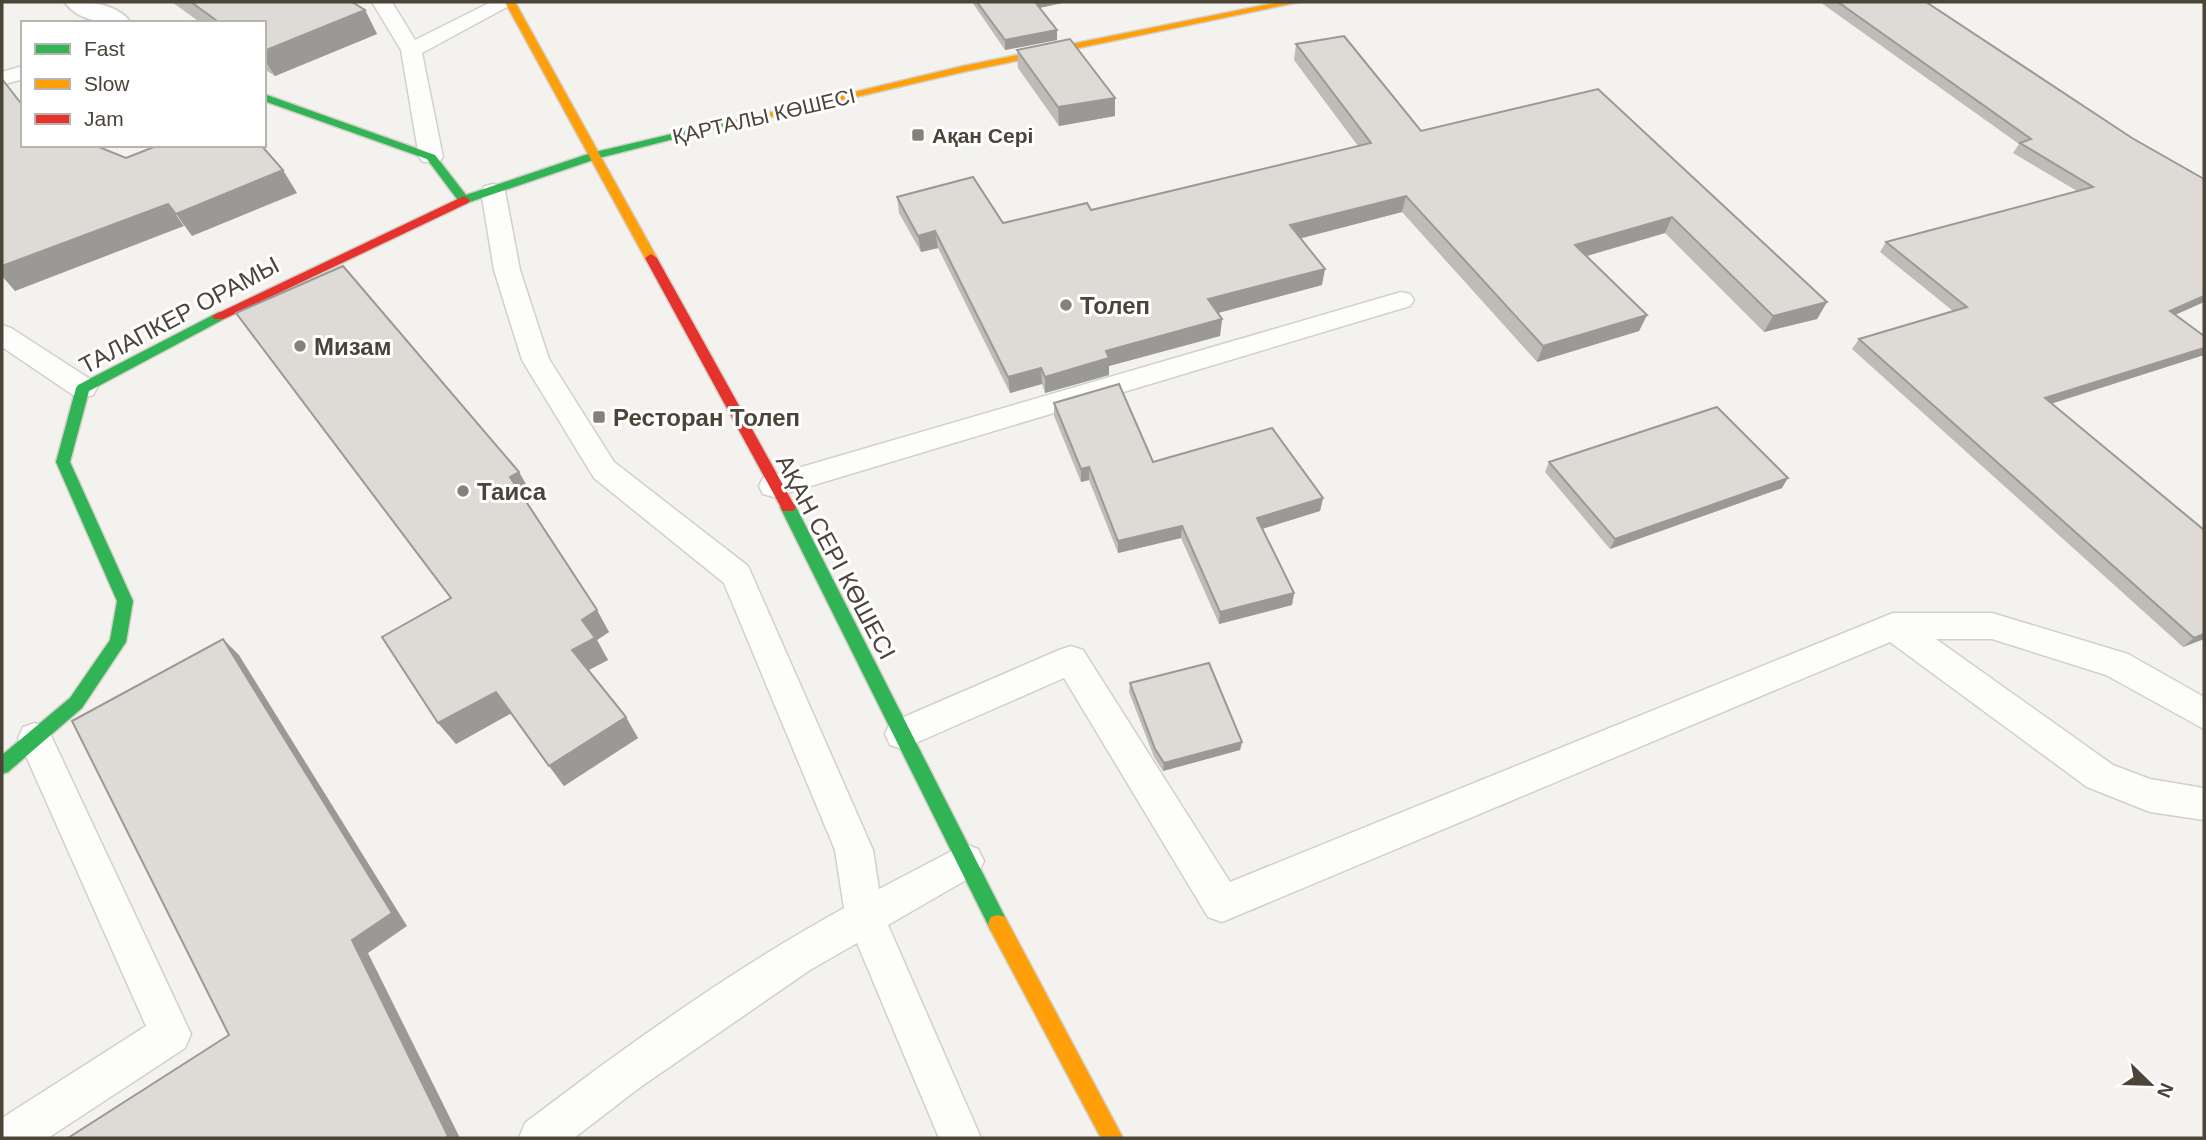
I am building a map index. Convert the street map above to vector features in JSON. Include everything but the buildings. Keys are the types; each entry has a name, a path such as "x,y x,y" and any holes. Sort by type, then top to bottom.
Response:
{"street":[{"name":"АҚАН СЕРІ КӨШЕСІ","path":"508,2 596,155 774,486 805,538 965,861 1112,1138"},
{"name":"ҚАРТАЛЫ КӨШЕСІ","path":"479,195 596,155 963,69 1294,2"},
{"path":"82,3 115,21"},
{"path":"266,98 430,157 479,195"},
{"name":"ТАЛАПКЕР ОРАМЫ","path":"2,766 76,703 118,642 125,601 63,462 83,388 247,301 479,195"}],"lane":[{"path":"382,2 411,50 430,157"},
{"path":"411,50 508,2"},
{"path":"2,79 21,73"},
{"path":"479,195 536,360 604,470 737,575 854,850 865,916 960,1138"},
{"path":"774,486 1401,300"},
{"path":"2,334 83,388"},
{"path":"902,734 1071,660 1222,904 1893,626 1992,626 2116,664 2204,714"},
{"path":"1893,626 2100,776 2127,790 2168,801 2204,804"},
{"path":"10,1138 171,1034 35,738"},
{"path":"540,1138 624,1073 796,956 965,861"}],"traffic: fast":[{"path":"266,98 431,157 464,200 595,155 727,124"},
{"path":"2,766 76,703 118,642 125,601 63,462 83,388 219,316"},
{"path":"788,507 998,924"}],"traffic: slow":[{"path":"510,2 651,258"},
{"path":"727,124 963,69 1294,2"},
{"path":"998,924 1112,1138"}],"traffic: jam":[{"path":"219,316 464,200"},
{"path":"651,258 788,507"}],"place":[{"name":"Ақан Серi","path":"918,135"},
{"name":"Толеп","path":"1066,305"},
{"name":"Мизам","path":"300,346"},
{"name":"Ресторан Толеп","path":"599,417"},
{"name":"Таиса","path":"463,491"}]}
